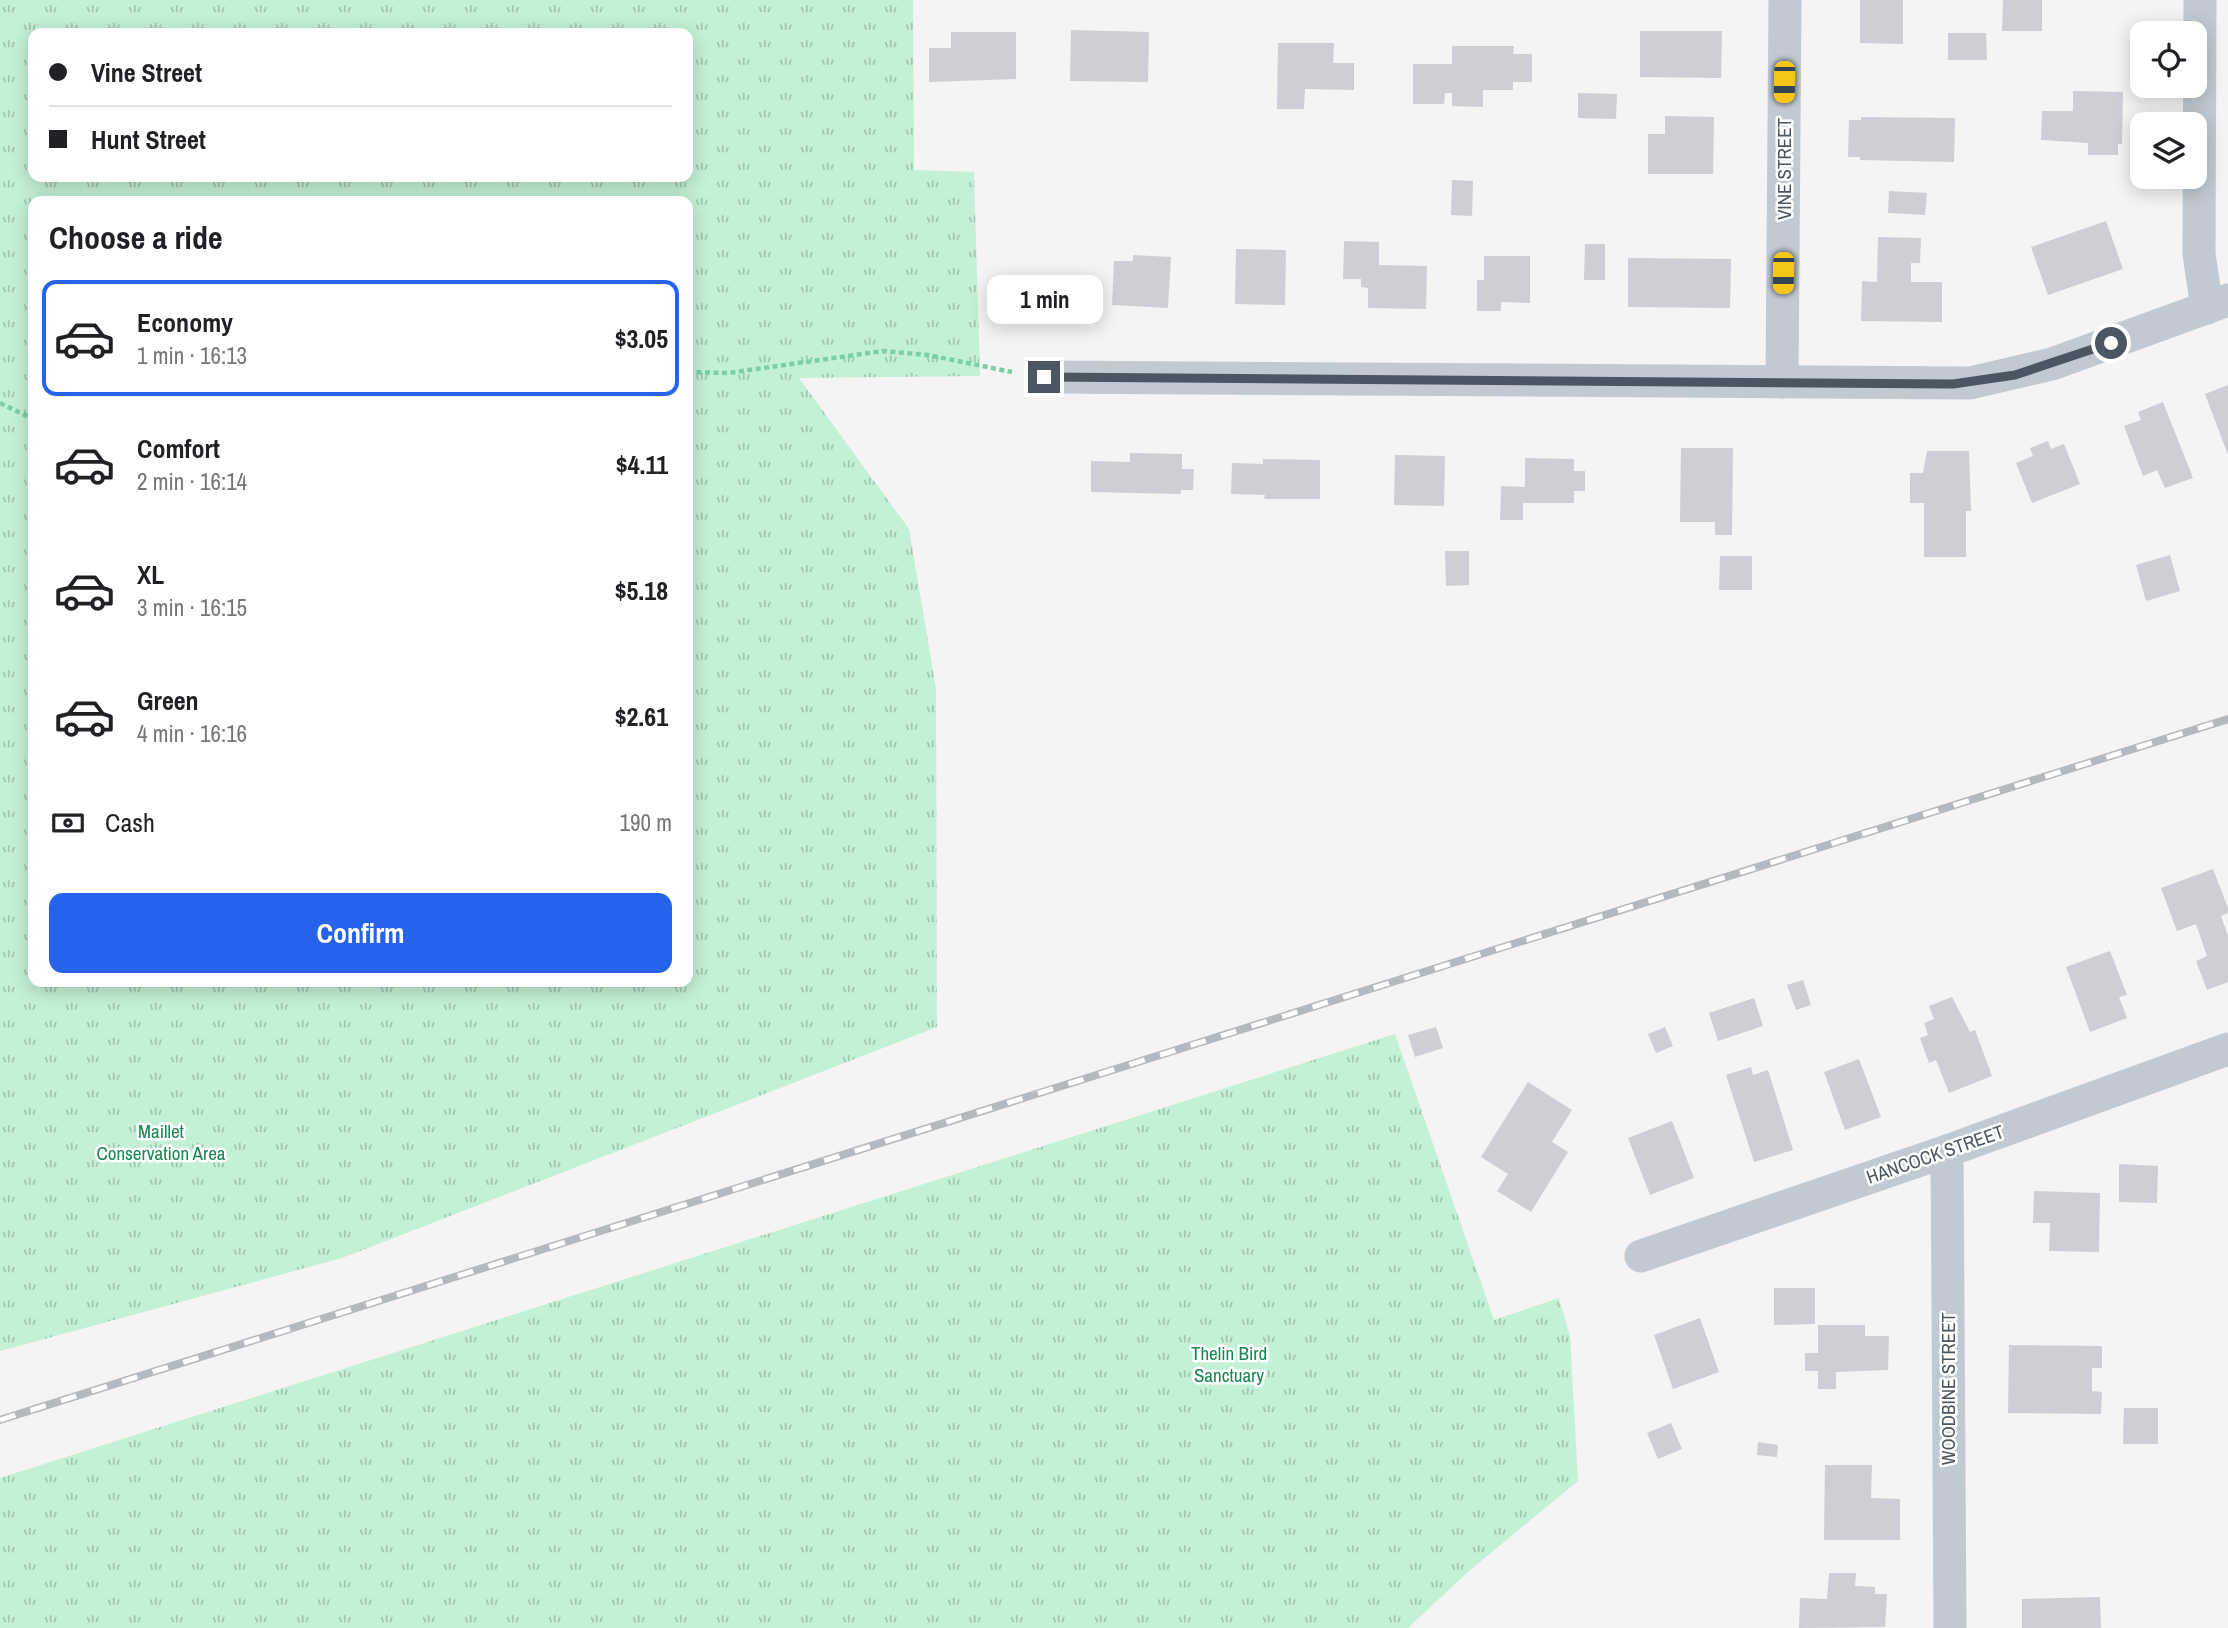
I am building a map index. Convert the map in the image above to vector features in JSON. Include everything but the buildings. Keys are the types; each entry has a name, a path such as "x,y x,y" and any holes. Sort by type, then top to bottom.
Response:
{"street":[{"name":"VINE STREET","path":"1782,382 1785,0"},
{"path":"1044,377 1953,384 1987,381 2052,364 2218,304 2199,243 2200,0"},
{"name":"HANCOCK STREET","path":"1641,1256 1947,1151 2228,1049"},
{"name":"WOODBINE STREET","path":"1947,1151 1950,1628"}],"path":[{"path":"693,372 728,373 883,351 929,355 1044,377"},
{"path":"0,403 28,417"}],"green space":[{"name":"Maillet Conservation Area","path":"0,0 913,0 914,170 974,172 980,376 799,378 909,529 936,689 937,1027 342,1258 0,1351"},
{"name":"Thelin Bird Sanctuary","path":"1395,1034 1494,1320 1559,1298 1570,1336 1578,1481 1469,1571 1408,1628 0,1628 0,1478"}],"railway":[{"path":"0,1420 2228,719"}],"route":[{"path":"1044,377 1953,384 2015,375 2111,343"}]}
